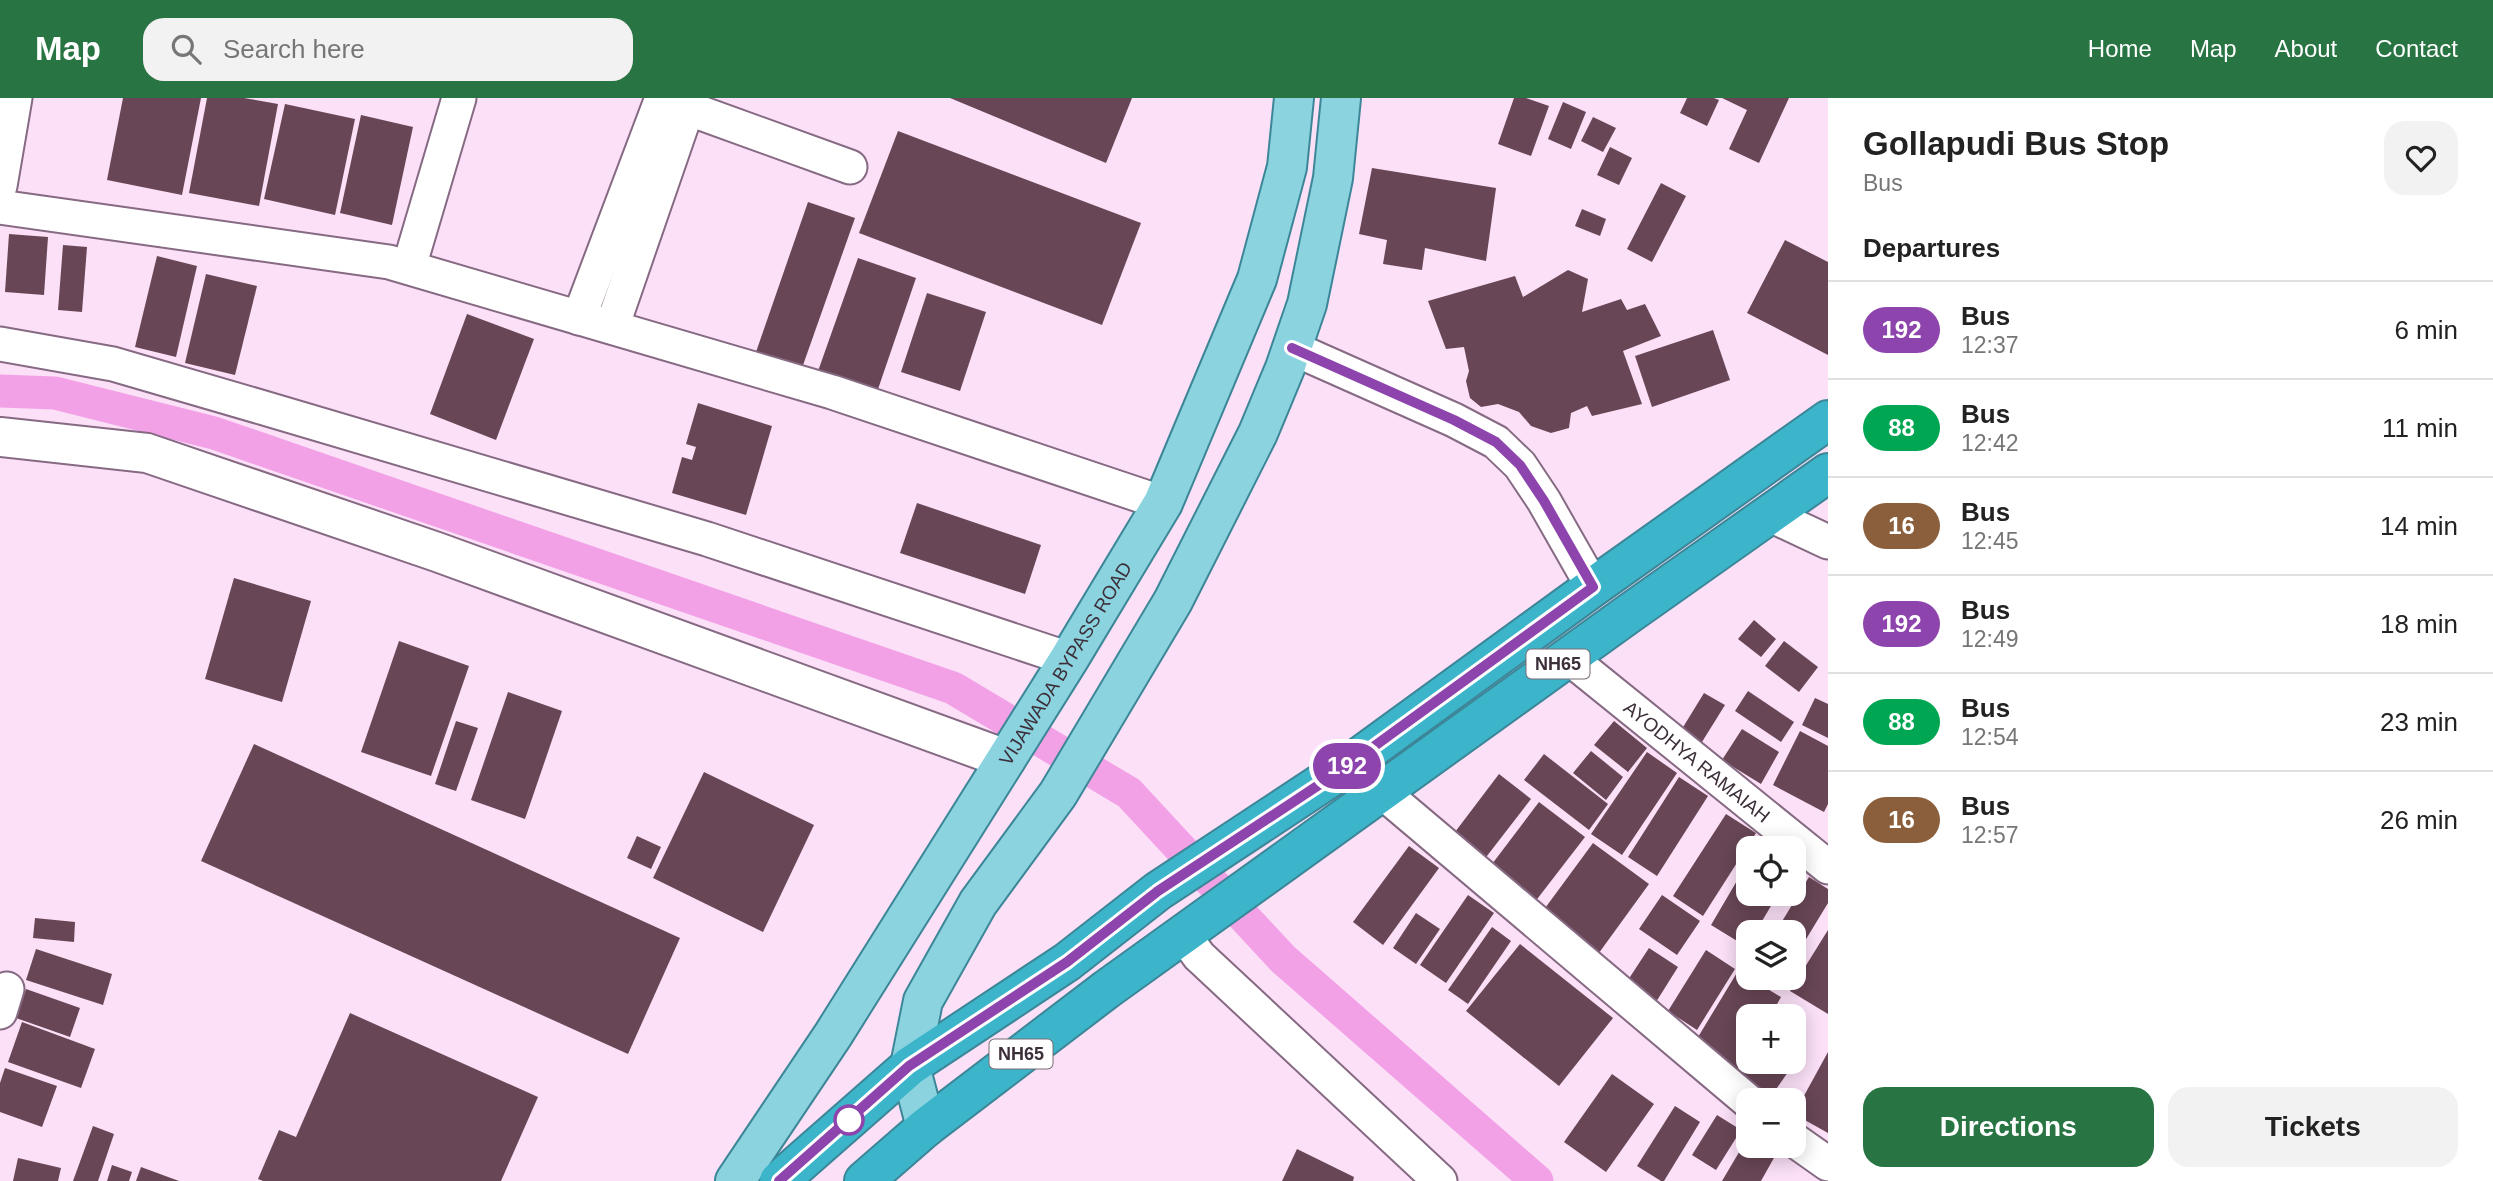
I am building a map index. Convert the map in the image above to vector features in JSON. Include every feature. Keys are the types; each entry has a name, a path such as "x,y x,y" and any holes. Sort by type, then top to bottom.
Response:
{"highway":[{"name":"NH65","path":"779,1181 909,1066 1067,962 1158,891 1343,769 1828,420"},
{"name":"NH65","path":"870,1180 926,1127 1183,934 1828,473"}],"main road":[{"name":"VIJAWADA BYPASS ROAD","path":"735,1181 833,1035 1163,503 1257,279 1287,167 1294,98"},
{"path":"926,1127 909,1066 923,1001 978,903 1058,794 1173,601 1258,433 1307,304 1333,178 1341,98"}],"street":[{"path":"0,186 15,98"},
{"path":"409,267 459,98"},
{"path":"579,318 680,101"},
{"path":"612,327 680,101"},
{"path":"680,101 850,167"},
{"path":"0,207 409,267 832,392 1163,503"},
{"path":"0,344 113,364 707,538 1066,662"},
{"path":"1292,348 1454,420 1496,442 1520,465 1544,501 1593,587"},
{"path":"0,437 147,453 450,556 1006,759"},
{"path":"1768,514 1828,542"},
{"name":"AYODHYA RAMAIAH","path":"1568,657 1828,867"},
{"path":"1381,791 1736,1091"},
{"path":"1183,934 1199,956 1440,1181"},
{"path":"1806,1148 1828,1164"}],"building":[{"path":"123,98 201,98 182,195 107,180"},
{"path":"207,98 244,98 278,104 259,206 189,193"},
{"path":"950,98 1132,98 1106,163"},
{"path":"1514,98 1526,98 1549,106 1531,156 1498,144"},
{"path":"1687,98 1719,100 1707,126 1680,113"},
{"path":"1722,98 1789,98 1759,163 1729,149 1747,110"},
{"path":"1563,102 1586,112 1571,149 1548,139"},
{"path":"285,104 355,119 335,215 264,199"},
{"path":"361,115 413,127 392,225 340,213"},
{"path":"1593,117 1616,128 1603,152 1581,141"},
{"path":"898,131 1141,223 1102,325 859,233"},
{"path":"1610,147 1632,158 1619,185 1597,175"},
{"path":"1372,168 1496,188 1486,261 1425,248 1422,270 1383,264 1387,240 1359,234"},
{"path":"1661,183 1686,196 1652,262 1627,249"},
{"path":"808,202 855,218 802,368 756,352"},
{"path":"1582,209 1606,219 1600,236 1575,226"},
{"path":"9,234 48,237 44,295 5,292"},
{"path":"1785,240 1828,262 1828,355 1747,313"},
{"path":"63,245 87,247 82,312 58,310"},
{"path":"157,256 197,266 176,357 135,347"},
{"path":"858,258 916,278 876,395 817,374"},
{"path":"1568,270 1588,279 1582,312 1621,299 1627,310 1645,304 1661,336 1623,351 1642,404 1592,416 1587,406 1571,413 1569,428 1551,433 1531,426 1519,412 1498,404 1481,407 1470,398 1466,381 1469,371 1464,347 1446,349 1428,301 1515,276 1523,297"},
{"path":"206,274 257,286 235,375 185,363"},
{"path":"927,293 986,312 960,391 901,372"},
{"path":"467,314 534,339 496,440 430,414"},
{"path":"1713,330 1730,380 1652,407 1635,356"},
{"path":"698,403 772,426 746,515 672,493 682,457 692,460 696,447 686,444"},
{"path":"917,503 1041,545 1025,594 900,553"},
{"path":"234,578 311,601 282,702 205,679"},
{"path":"1754,620 1776,639 1761,657 1738,639"},
{"path":"399,641 469,666 431,776 361,752"},
{"path":"1784,641 1818,667 1799,692 1765,666"},
{"path":"1748,691 1794,722 1781,742 1735,711"},
{"path":"508,692 562,711 525,819 471,800"},
{"path":"1704,693 1725,705 1697,750 1677,737"},
{"path":"1815,698 1828,704 1828,738 1802,725"},
{"path":"456,721 478,728 456,791 435,784"},
{"path":"1614,721 1647,748 1628,772 1594,745"},
{"path":"1742,729 1779,752 1761,784 1722,760"},
{"path":"1800,731 1828,746 1828,804 1824,812 1773,785"},
{"path":"254,744 680,938 628,1054 201,861"},
{"path":"1591,751 1623,777 1606,800 1573,773"},
{"path":"1647,752 1677,773 1622,855 1591,834"},
{"path":"1544,754 1608,804 1589,830 1524,780"},
{"path":"704,772 814,825 763,932 653,878"},
{"path":"1499,774 1531,799 1480,865 1449,840"},
{"path":"1679,777 1708,796 1657,876 1628,857"},
{"path":"1539,802 1585,837 1531,907 1486,872"},
{"path":"1726,814 1756,833 1754,836 1736,836 1736,864 1703,916 1673,896"},
{"path":"637,836 661,847 651,869 627,858"},
{"path":"1593,843 1649,884 1596,957 1540,915"},
{"path":"1409,846 1439,868 1383,945 1353,922"},
{"path":"1809,877 1828,889 1828,903 1806,939 1806,920 1783,920 1791,906 1806,906 1806,882"},
{"path":"1736,882 1736,906 1771,906 1763,920 1736,920 1736,940 1711,925"},
{"path":"1468,895 1494,913 1446,983 1420,965"},
{"path":"1662,895 1700,921 1677,955 1639,929"},
{"path":"1416,913 1440,929 1416,964 1393,948"},
{"path":"35,918 75,922 74,942 33,938"},
{"path":"1492,927 1511,941 1468,1004 1448,990"},
{"path":"1828,930 1828,1014 1790,991 1806,990 1806,965"},
{"path":"1520,944 1613,1018 1559,1086 1466,1011"},
{"path":"1649,948 1678,967 1656,1002 1626,983"},
{"path":"36,949 112,974 103,1005 26,980"},
{"path":"1706,950 1735,969 1697,1030 1668,1011"},
{"path":"1736,974 1736,990 1769,990 1781,997 1777,1004 1736,1004 1736,1073 1692,1047"},
{"path":"26,989 80,1008 70,1037 16,1018"},
{"path":"350,1013 538,1097 501,1181 258,1179 279,1130 296,1137"},
{"path":"22,1022 95,1049 81,1088 8,1062"},
{"path":"1828,1052 1828,1133 1806,1121 1806,1092"},
{"path":"5,1068 57,1086 42,1127 0,1112 0,1083"},
{"path":"1612,1074 1654,1104 1606,1172 1564,1142"},
{"path":"1787,1074 1777,1088 1755,1088 1736,1075"},
{"path":"1675,1106 1700,1122 1664,1181 1661,1181 1637,1166"},
{"path":"1717,1115 1736,1127 1736,1138 1716,1170 1692,1155"},
{"path":"93,1126 114,1134 98,1181 73,1181"},
{"path":"1297,1149 1354,1177 1353,1181 1282,1181"},
{"path":"1736,1157 1774,1158 1761,1181 1722,1181"},
{"path":"18,1158 61,1168 58,1181 13,1181"},
{"path":"112,1165 132,1172 129,1181 107,1181"},
{"path":"141,1167 179,1181 136,1181"}],"waterway":[{"path":"0,391 55,393 214,433 953,688 1129,793 1283,959 1537,1181"}],"bus line":[{"name":"192","path":"779,1181 909,1066 1067,962 1158,891 1343,769 1593,587 1544,501 1520,465 1496,442 1454,420 1292,348"}]}
